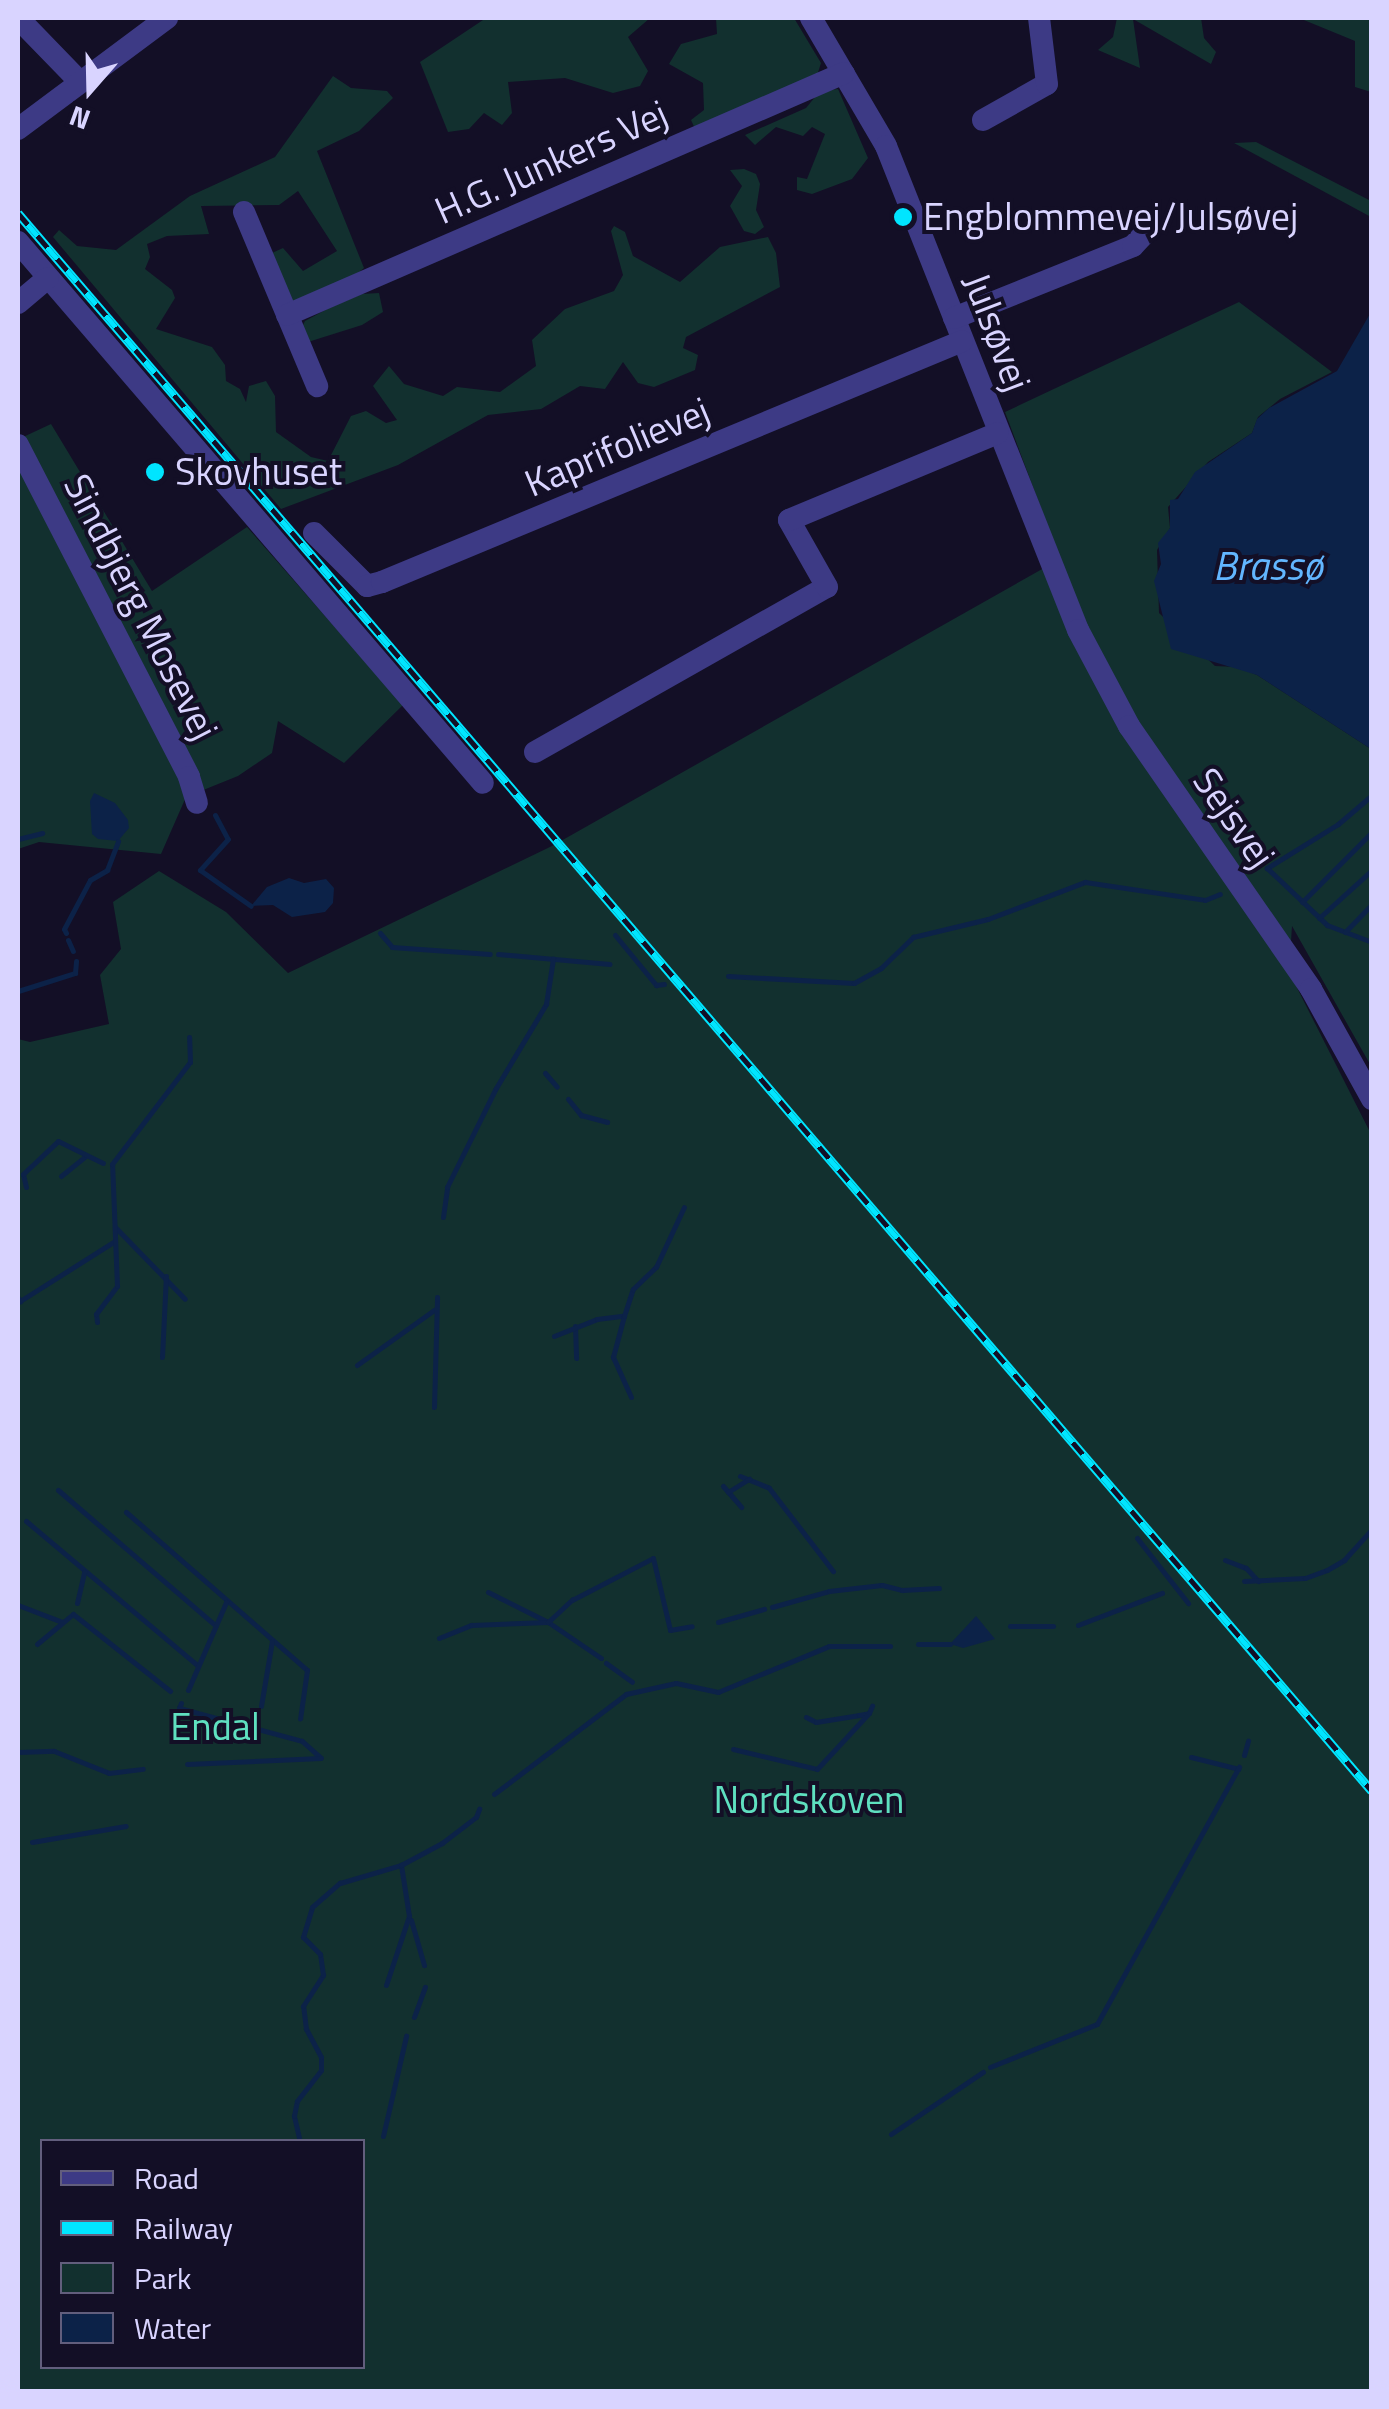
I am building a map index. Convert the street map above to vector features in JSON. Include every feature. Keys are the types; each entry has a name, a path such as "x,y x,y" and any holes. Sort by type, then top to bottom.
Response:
{"street":[{"path":"18,18 80,82"},
{"path":"18,129 167,18"},
{"name":"Julsøvej","path":"811,18 886,146 1051,570"},
{"path":"983,120 1047,84 1039,18"},
{"name":"H.G. Junkers Vej","path":"287,315 844,73"},
{"path":"244,212 317,386"},
{"path":"954,318 1133,246 1149,229"},
{"path":"18,242 483,784"},
{"path":"18,303 48,278"},
{"name":"Kaprifolievej","path":"314,533 366,586 382,582 962,341"},
{"path":"535,752 827,587 789,520 998,433"},
{"name":"Sindbjerg Mosevej","path":"18,445 181,760 197,802"},
{"name":"Sejsvej","path":"1051,570 1130,726 1311,989 1372,1099"}],"green space":[{"path":"486,18 650,18 628,37 648,71 640,86 613,93 565,78 508,82 512,113 502,125 484,113 469,129 448,132 420,62"},
{"path":"716,18 794,18 821,63 816,79 697,133 691,120 704,110 703,83 669,64 681,44 717,34"},
{"path":"1117,18 1201,18 1204,38 1216,52 1211,64 1133,19 1140,68 1098,50 1113,37"},
{"path":"1299,18 1371,18 1371,92 1355,87 1355,41"},
{"path":"333,76 351,88 387,91 393,98 359,131 317,151 364,268 340,288 293,304 272,253 283,248 303,271 337,251 298,191 279,205 201,206 209,234 167,236 147,244 150,257 145,269 172,290 175,298 156,329 212,347 225,365 226,381 240,389 246,402 249,386 266,381 275,396 276,432 311,457 328,461 351,416 366,411 386,423 397,420 373,386 389,366 404,384 443,396 457,387 500,392 536,366 532,340 565,309 614,291 623,275 611,231 614,226 625,232 633,256 680,282 720,247 768,237 776,253 780,287 686,337 683,348 698,355 695,370 654,387 638,383 623,362 605,389 580,386 541,409 488,415 398,465 281,509 53,237 59,230 77,246 116,250 190,196 275,157"},
{"path":"838,89 868,158 852,179 812,194 797,190 797,177 807,179 825,134 812,127 803,136 776,127 755,145 745,135 806,108 820,91"},
{"path":"1256,142 1371,201 1371,217 1234,143"},
{"path":"744,169 756,174 760,184 756,210 764,227 755,234 744,231 730,206 742,186 730,170"},
{"path":"379,293 383,312 362,325 308,342 299,333 305,321 329,308 362,294"},
{"name":"Nordskoven","path":"1239,302 1332,372 1280,399 1258,417 1252,433 1208,462 1168,507 1170,528 1157,550 1159,613 1215,666 1237,667 1257,675 1371,749 1371,1066 1292,926 1289,972 1371,1134 1371,2391 18,2391 18,1039 30,1042 109,1024 100,975 121,949 113,902 159,871 226,912 288,973 552,846 1060,559 1005,412"},
{"path":"51,424 152,591 247,527 403,705 344,763 278,721 272,753 238,776 186,797 161,854 39,842 18,849 18,433 21,438"}],"water":[{"name":"Brassø","path":"1371,312 1371,749 1257,675 1171,649 1154,581 1161,564 1158,543 1170,528 1170,500 1178,499 1195,472 1252,433 1257,419 1269,408 1337,371"},
{"path":"94,793 115,803 128,820 129,828 118,841 98,839 92,834 90,801"},
{"path":"289,878 304,883 326,879 334,888 333,903 325,912 292,917 273,905 251,906 267,887"},
{"path":"976,1616 995,1639 963,1648 950,1644"}],"waterway":[{"path":"1372,795 1338,824 1267,868 1327,925 1372,942"},
{"path":"215,815 228,839 200,870 251,906"},
{"path":"1302,902 1372,832"},
{"path":"18,839 42,833"},
{"path":"66,933 64,929 90,880 107,870 118,841"},
{"path":"1319,918 1372,870"},
{"path":"728,976 854,983 881,968 913,937 988,919 1085,882 1205,900 1220,894"},
{"path":"1345,932 1372,904"},
{"path":"380,933 392,947 490,954"},
{"path":"615,935 656,985 664,984"},
{"path":"68,940 73,951"},
{"path":"498,954 610,964"},
{"path":"443,1217 447,1187 496,1088 546,1004 553,959"},
{"path":"18,991 75,973 76,961"},
{"path":"97,1322 96,1314 117,1286 112,1164 190,1062 189,1037"},
{"path":"545,1073 557,1087"},
{"path":"568,1099 581,1115 607,1122"},
{"path":"26,1187 23,1174 58,1141 103,1163"},
{"path":"61,1176 86,1156"},
{"path":"631,1397 613,1357 624,1316 633,1289 656,1267 684,1207"},
{"path":"115,1227 185,1299"},
{"path":"18,1298 20,1301 115,1241"},
{"path":"162,1357 166,1276"},
{"path":"434,1407 437,1297"},
{"path":"357,1365 434,1310"},
{"path":"554,1336 597,1319 623,1316"},
{"path":"575,1326 576,1358"},
{"path":"740,1476 769,1488 833,1571"},
{"path":"728,1492 749,1479"},
{"path":"723,1486 741,1507"},
{"path":"58,1490 216,1626"},
{"path":"126,1512 307,1670 300,1719"},
{"path":"26,1521 198,1666"},
{"path":"1244,1581 1305,1578 1327,1570 1344,1560 1372,1529"},
{"path":"1137,1538 1188,1603"},
{"path":"439,1638 471,1625 548,1622 572,1600 653,1558 670,1630 692,1626"},
{"path":"1225,1560 1246,1568 1258,1581"},
{"path":"77,1603 84,1572"},
{"path":"772,1607 829,1591 882,1585 902,1590 939,1588"},
{"path":"488,1592 548,1622 601,1658"},
{"path":"1078,1625 1162,1593"},
{"path":"188,1690 226,1602"},
{"path":"18,1605 62,1622"},
{"path":"718,1622 764,1609"},
{"path":"37,1644 73,1614 170,1691"},
{"path":"1010,1626 1053,1626"},
{"path":"261,1706 272,1641"},
{"path":"918,1644 950,1644"},
{"path":"494,1794 626,1694 676,1683 718,1692 829,1646 890,1646"},
{"path":"606,1663 632,1682"},
{"path":"181,1703 179,1708 302,1741 321,1758"},
{"path":"806,1717 816,1722 859,1715 869,1713 872,1706"},
{"path":"733,1749 817,1769 869,1713"},
{"path":"1244,1755 1248,1741"},
{"path":"18,1752 54,1751 109,1773 143,1769"},
{"path":"1191,1757 1239,1769"},
{"path":"187,1764 321,1758"},
{"path":"990,2067 1097,2024 1239,1767"},
{"path":"299,2139 294,2116 297,2101 321,2070 321,2057 306,2029 303,2006 323,1975 320,1954 303,1937 312,1907 340,1883 401,1865 442,1843 476,1817 479,1809"},
{"path":"32,1842 126,1826"},
{"path":"386,1985 409,1916 401,1865"},
{"path":"411,1920 424,1965"},
{"path":"414,2017 425,1987"},
{"path":"383,2136 406,2036"},
{"path":"891,2134 983,2072"}],"railway":[{"path":"18,213 1372,1791"}],"place":[{"name":"Engblommevej/Julsøvej","path":"903,217"},
{"name":"Skovhuset","path":"155,472"}],"park label":[{"name":"Endal","path":"215,1727"}]}
